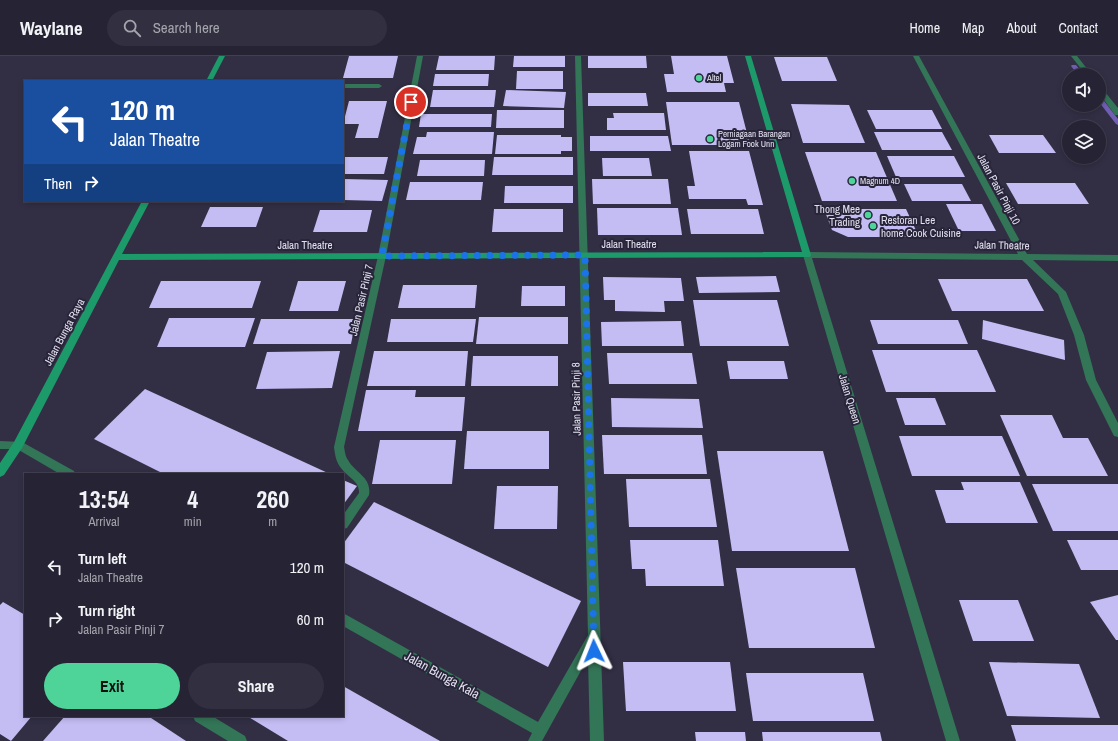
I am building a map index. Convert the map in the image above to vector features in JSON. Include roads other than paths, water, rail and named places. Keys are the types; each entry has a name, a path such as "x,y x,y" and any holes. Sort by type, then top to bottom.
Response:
{"main road":[{"path":"210,80 222,56"},
{"name":"Jalan Queen","path":"748,56 807,255"},
{"name":"Jalan Bunga Raya","path":"0,472 18,445 145,202"},
{"name":"Jalan Theatre","path":"117,257 807,255"}],"street":[{"name":"Jalan Pasir Pinji 7","path":"344,523 366,490 365,485 350,472 342,460 340,447 382,256 420,56"},
{"name":"Jalan Pasir Pinji 8","path":"578,56 585,255 597,741"},
{"name":"Jalan Pasir Pinji 10","path":"916,56 1024,257 1062,292 1079,335 1091,380 1118,433"},
{"path":"1074,56 1083,68"},
{"path":"344,86 379,86"},
{"path":"1106,97 1118,113"},
{"name":"Jalan Theatre","path":"807,255 1118,258"},
{"name":"Jalan Queen","path":"807,255 952,741"},
{"path":"0,445 18,445 68,473"},
{"name":"Jalan Bunga Kala","path":"344,620 538,736"},
{"path":"538,736 594,636"},
{"path":"202,717 240,741"}],"waterway":[{"path":"1106,107 1118,123"}],"place":[{"name":"Altel","path":"699,78"},
{"name":"Perniagaan Barangan Logam Fook Unn","path":"710,139"},
{"name":"Magnum 4D","path":"852,181"},
{"name":"Thong Mee Trading","path":"868,215"},
{"name":"Restoran Lee home Cook Cuisine","path":"873,226"}]}
